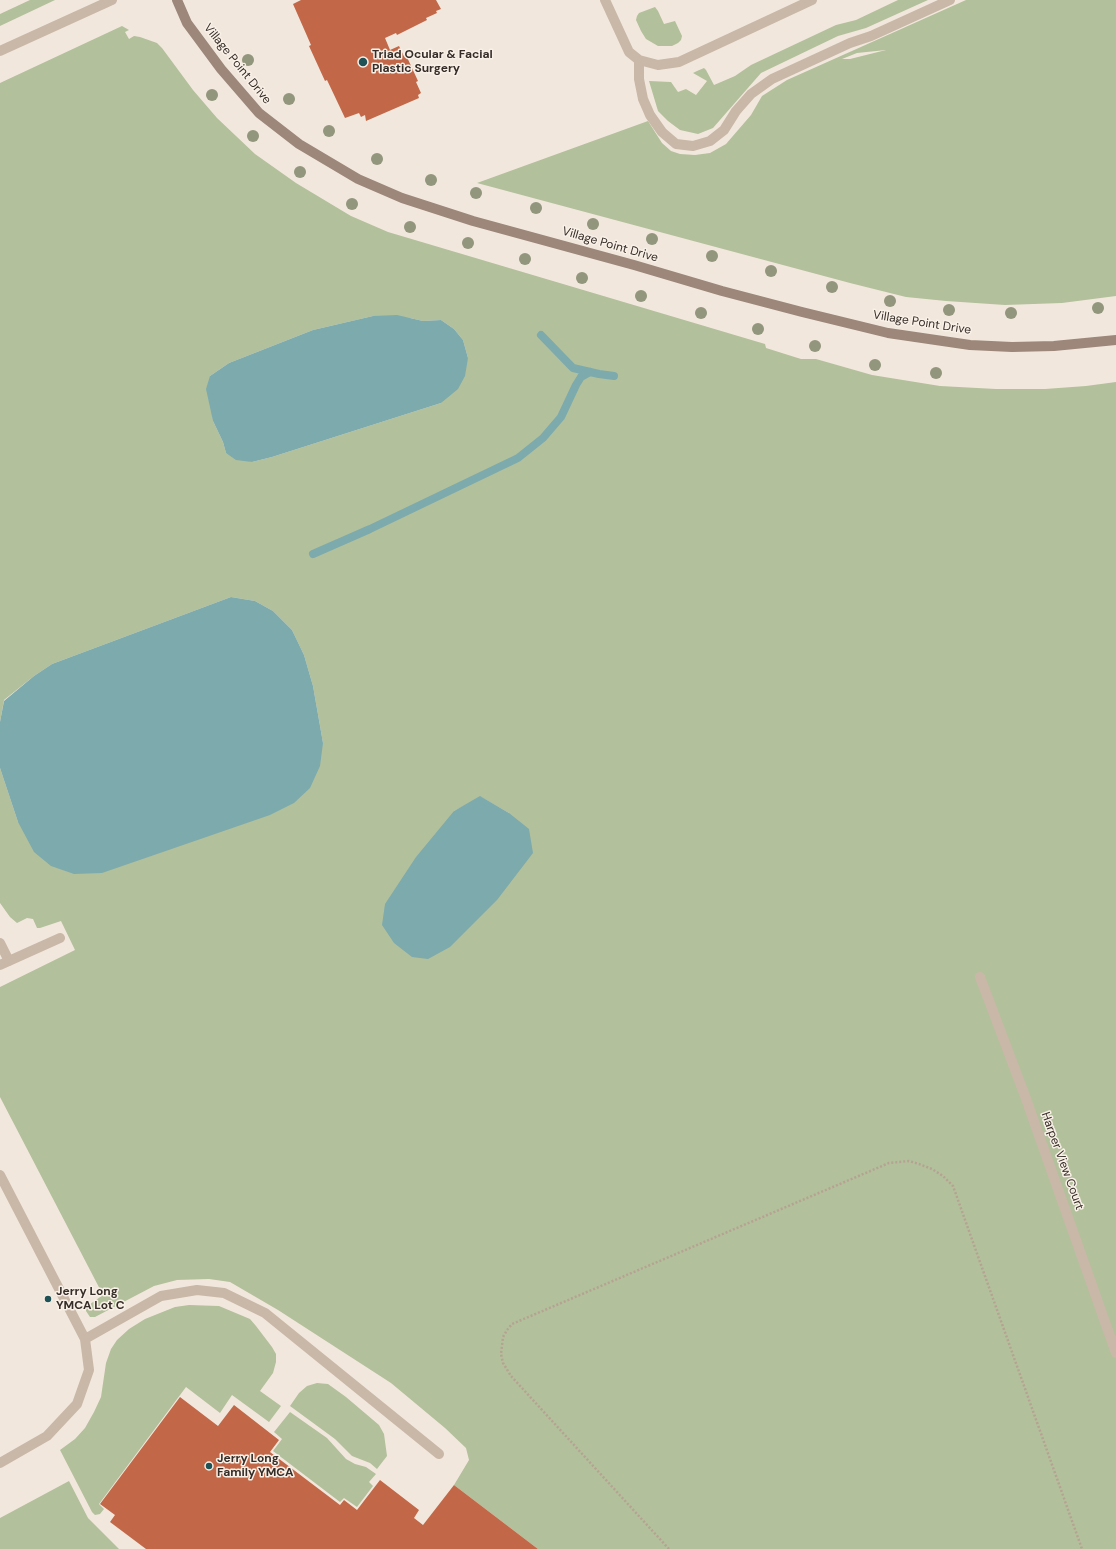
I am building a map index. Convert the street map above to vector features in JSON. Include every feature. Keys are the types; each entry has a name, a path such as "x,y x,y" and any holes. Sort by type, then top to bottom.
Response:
{"street":[{"path":"0,51 112,0"},
{"name":"Village Point Drive","path":"177,0 187,23 221,69 259,113 299,144 358,179 402,198 473,221 634,265 722,291 888,333 970,345 1012,347 1054,346 1116,340"},
{"path":"605,0 629,52 639,60 658,65 679,62 812,0"},
{"path":"639,60 639,79 643,99 650,115 662,132 676,144 694,146 710,141 724,130 736,111 751,94 772,79 850,43 871,36 950,0"},
{"path":"0,942 4,963 60,938"},
{"name":"Harper View Court","path":"980,977 1025,1096 1116,1353"},
{"path":"0,1175 85,1339 89,1370 77,1404 47,1436 0,1463"},
{"path":"85,1339 161,1296 197,1290 224,1293 266,1313 439,1454"}],"path":[{"path":"670,1549 510,1376 503,1363 501,1354 503,1337 507,1330 512,1324 889,1163 909,1161 932,1169 943,1176 953,1186 1082,1549"}],"green space":[{"path":"30,0 55,0 0,26 0,14"},
{"path":"898,0 928,0 866,28 838,36 761,73 713,128 698,134 680,130 658,111 649,81 671,82 678,92 686,89 696,95 707,81 693,73 697,71 704,68 714,85 735,76 751,65 836,25 856,20"},
{"path":"966,0 1116,0 1116,296 1062,303 1005,305 906,297 477,183 648,121 662,143 671,151 680,154 695,155 710,153 726,144 751,115 762,96 787,80","holes":["886,50 850,59 842,59 857,53"]},
{"path":"655,7 664,24 675,21 682,36 678,43 672,46 658,46 646,39 636,20 637,16 639,13"},
{"path":"122,26 129,30 125,32 129,39 134,36 157,43 193,90 217,118 255,154 296,183 351,216 388,232 765,344 766,348 801,359 816,359 872,375 940,386 996,389 1045,389 1116,382 1116,1549 538,1549 454,1485 469,1460 466,1448 445,1428 391,1383 278,1310 230,1282 209,1279 177,1280 154,1286 95,1317 90,1317 86,1311 86,1307 103,1295 0,1097 0,987 75,950 61,921 40,928 37,928 33,919 27,918 17,923 10,917 0,903 0,768 18,822 323,743 313,686 304,655 292,630 273,611 255,601 231,597 52,664 4,700 0,722 0,83","holes":["373,316 410,318 423,321 441,320 454,329 463,340 468,358 441,403 252,462 226,453 223,442 213,421 210,376 229,363 313,330","481,797 509,813 454,811"]},
{"path":"189,1305 219,1306 250,1319 276,1354 276,1362 273,1373 260,1391 281,1406 269,1422 232,1395 220,1413 186,1387 99,1504 104,1509 100,1514 95,1515 92,1512 60,1450 75,1439 85,1428 94,1412 101,1397 106,1363 111,1349 117,1340 129,1329 145,1319 175,1307"},
{"path":"317,1383 328,1384 379,1425 384,1434 387,1456 377,1469 370,1463 352,1456 335,1439 290,1406 299,1393 307,1386"},
{"path":"290,1412 327,1438 346,1459 355,1464 366,1467 376,1474 369,1482 373,1486 357,1507 344,1498 340,1502 273,1451 282,1439 274,1432"},
{"path":"69,1481 88,1518 119,1549 0,1549 0,1518"}],"water":[{"path":"397,315 423,321 441,320 454,329 463,340 468,358 465,376 458,389 441,403 252,462 236,460 226,453 223,442 213,421 206,389 210,376 229,363 313,330 373,316"},
{"path":"231,597 255,601 273,611 292,630 304,655 313,686 323,743 320,766 310,788 294,803 270,815 102,873 74,874 51,866 34,852 18,822 0,768 0,722 4,701 34,676 52,664"},
{"path":"480,796 509,813 529,829 533,853 497,900 450,947 428,959 412,957 394,943 382,925 385,904 416,857 454,811"}],"building":[{"name":"Triad Ocular & Facial Plastic Surgery","path":"301,0 436,0 441,9 436,11 437,13 426,18 427,20 397,35 396,33 385,38 390,50 399,46 404,56 406,55 418,81 416,82 421,93 418,95 419,98 366,121 365,115 361,117 359,113 345,118 327,80 325,81 309,46 311,45 293,4"},
{"name":"Jerry Long Family YMCA","path":"180,1397 218,1426 234,1405 279,1440 270,1452 340,1505 344,1500 357,1510 380,1480 419,1510 414,1518 423,1525 454,1485 538,1549 146,1549 110,1522 115,1515 100,1504"}],"waterway":[{"path":"541,335 573,368 614,376"},
{"path":"313,554 370,529 518,458 543,438 561,417 581,377 590,372"}],"place":[{"name":"Triad Ocular & Facial Plastic Surgery","path":"363,62"},
{"name":"Jerry Long YMCA Lot C","path":"48,1299"},
{"name":"Jerry Long Family YMCA","path":"209,1466"}]}
